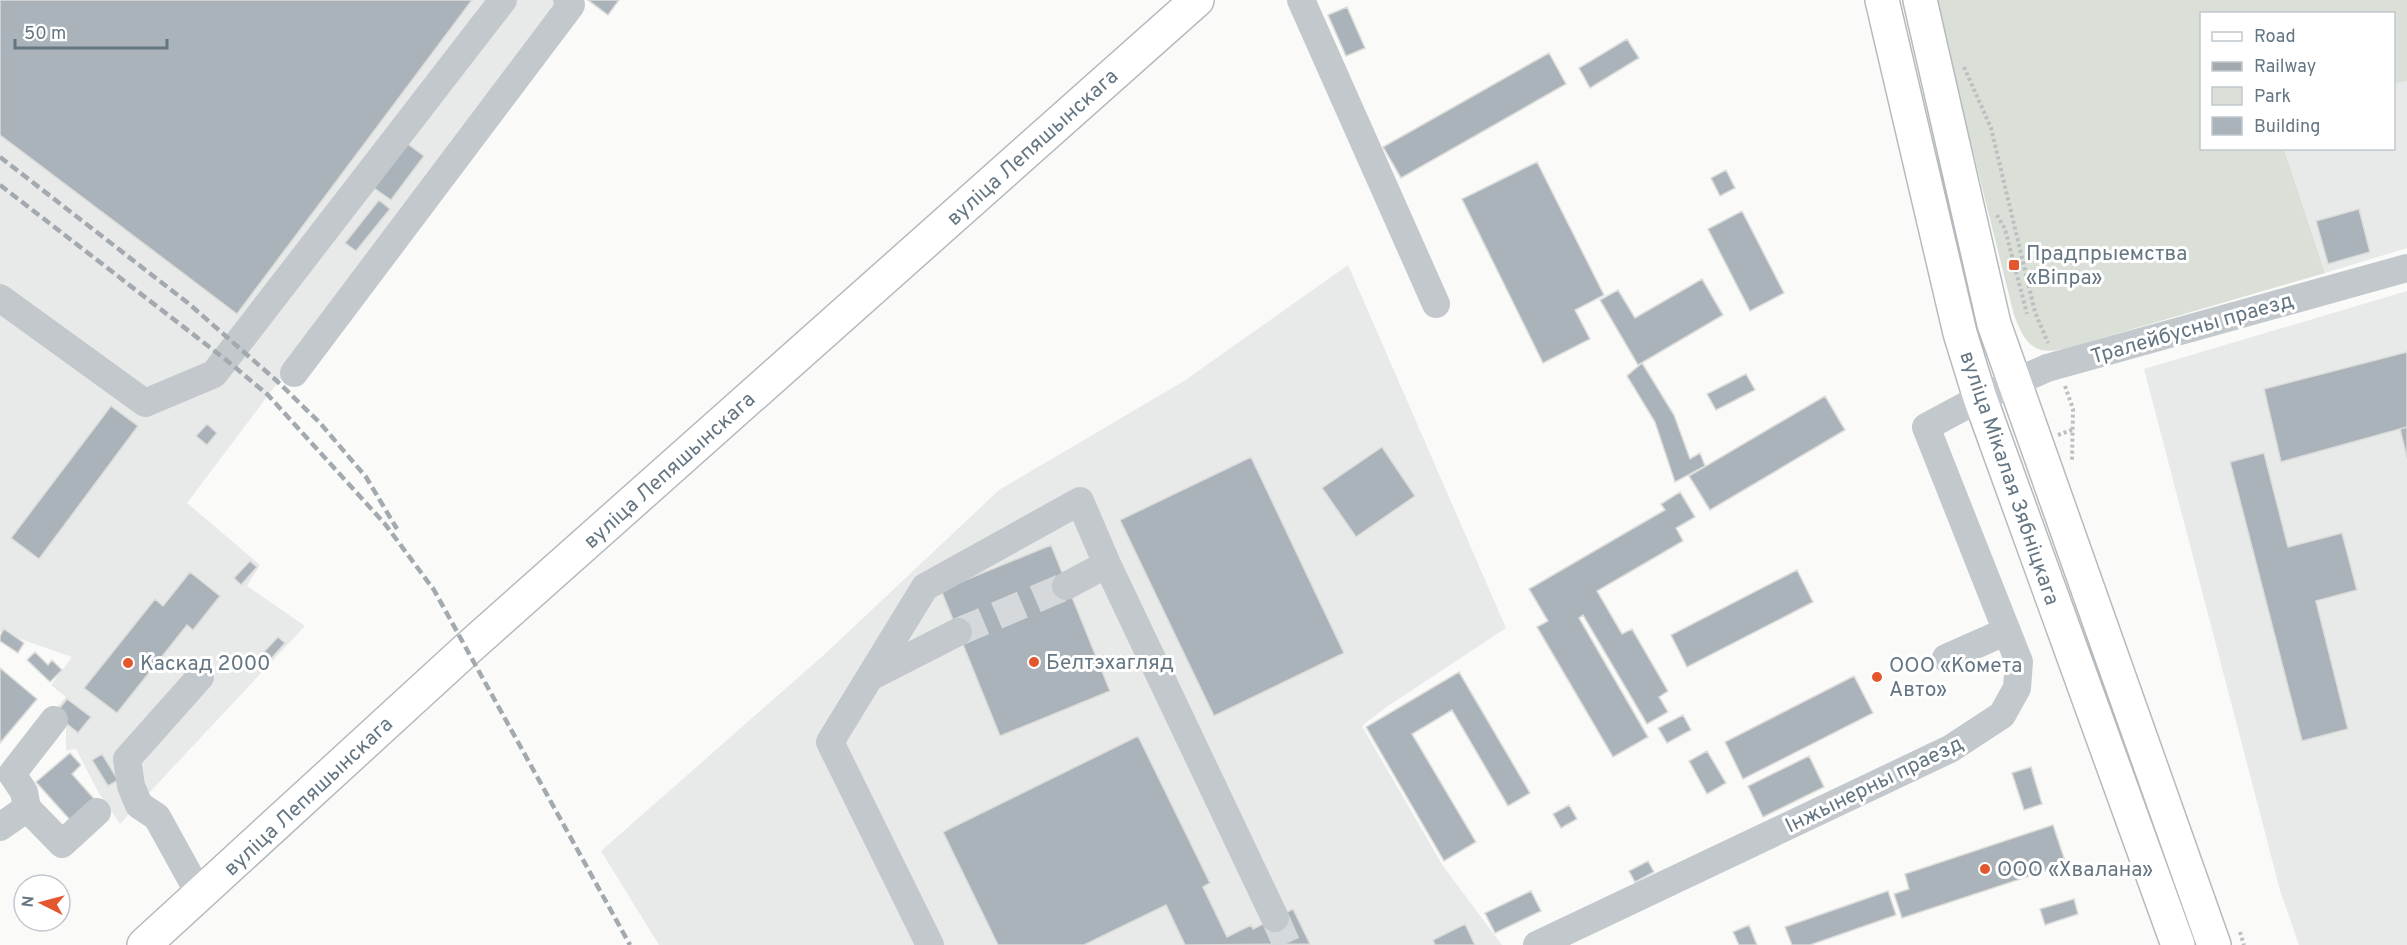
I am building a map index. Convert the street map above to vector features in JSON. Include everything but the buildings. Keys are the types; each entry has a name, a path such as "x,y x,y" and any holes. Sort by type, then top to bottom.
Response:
{"main road":[{"name":"вуліца Лепяшынскага","path":"144,945 466,650 1197,0"},
{"name":"вуліца Мікалая Зябніцкага","path":"1882,0 1960,333 1980,398 2178,945"},
{"name":"вуліца Мікалая Зябніцкага","path":"1920,0 1981,272 1994,324 2013,383 2225,934"}],"street":[{"path":"0,298 145,403 214,374 503,0"},
{"path":"294,373 571,5 567,0"},
{"path":"1301,0 1436,304"},
{"name":"Тралейбусны праезд","path":"1980,398 2047,368 2407,268"},
{"name":"Інжынерны праезд","path":"1537,945 1950,749 2002,715 2017,688 2019,662 1926,427 1980,398"},
{"path":"930,945 830,742 925,587 1080,501 1107,564 1275,918"},
{"path":"1066,586 1107,564"},
{"path":"1946,658 2007,631"},
{"path":"870,677 958,632"},
{"path":"200,677 127,759 131,786 139,805 157,818 200,895"},
{"path":"54,720 12,774 24,792 27,808 62,844 97,812"},
{"path":"0,827 27,808"}],"path":[{"path":"1961,62 1991,128 2035,312 2052,354"},
{"path":"2014,227 2005,229 2027,314"},
{"path":"2021,316 2035,312"},
{"path":"2062,379 2073,409 2072,465"},
{"path":"2225,934 2244,945"}],"shaded area":[{"path":"0,0 558,0 563,4 187,503 260,565 247,586 305,626 120,824 97,790 76,749 66,751 66,725 52,713 66,697 51,685 72,657 0,632"},
{"path":"2407,81 2407,248 2325,273 2284,150 2395,150 2395,84"},
{"path":"1348,265 1506,628 1385,708 1362,726 1443,866 1502,945 659,945 601,851 826,653 999,490 1184,381"},
{"path":"2407,291 2407,945 2299,945 2280,890 2144,369"}],"green space":[{"path":"1935,0 2407,0 2407,81 2395,84 2395,12 2200,12 2200,150 2284,150 2325,273 2059,350 2049,351 2034,347 2023,335 2014,315"}],"tunnel":[{"path":"958,632 1066,586"},
{"path":"1275,918 1287,945"}],"railway":[{"path":"0,157 188,303 277,381 320,423 366,477 397,529"},
{"path":"0,185 225,359 268,395 385,524 434,590 630,945"}],"place":[{"name":"Прадпрыемства «Віпра»","path":"2014,265"},
{"name":"Белтэхагляд","path":"1034,662"},
{"name":"Каскад 2000","path":"128,663"},
{"name":"ООО «Комета Авто»","path":"1877,677"},
{"name":"ООО «Хвалана»","path":"1985,869"}]}
